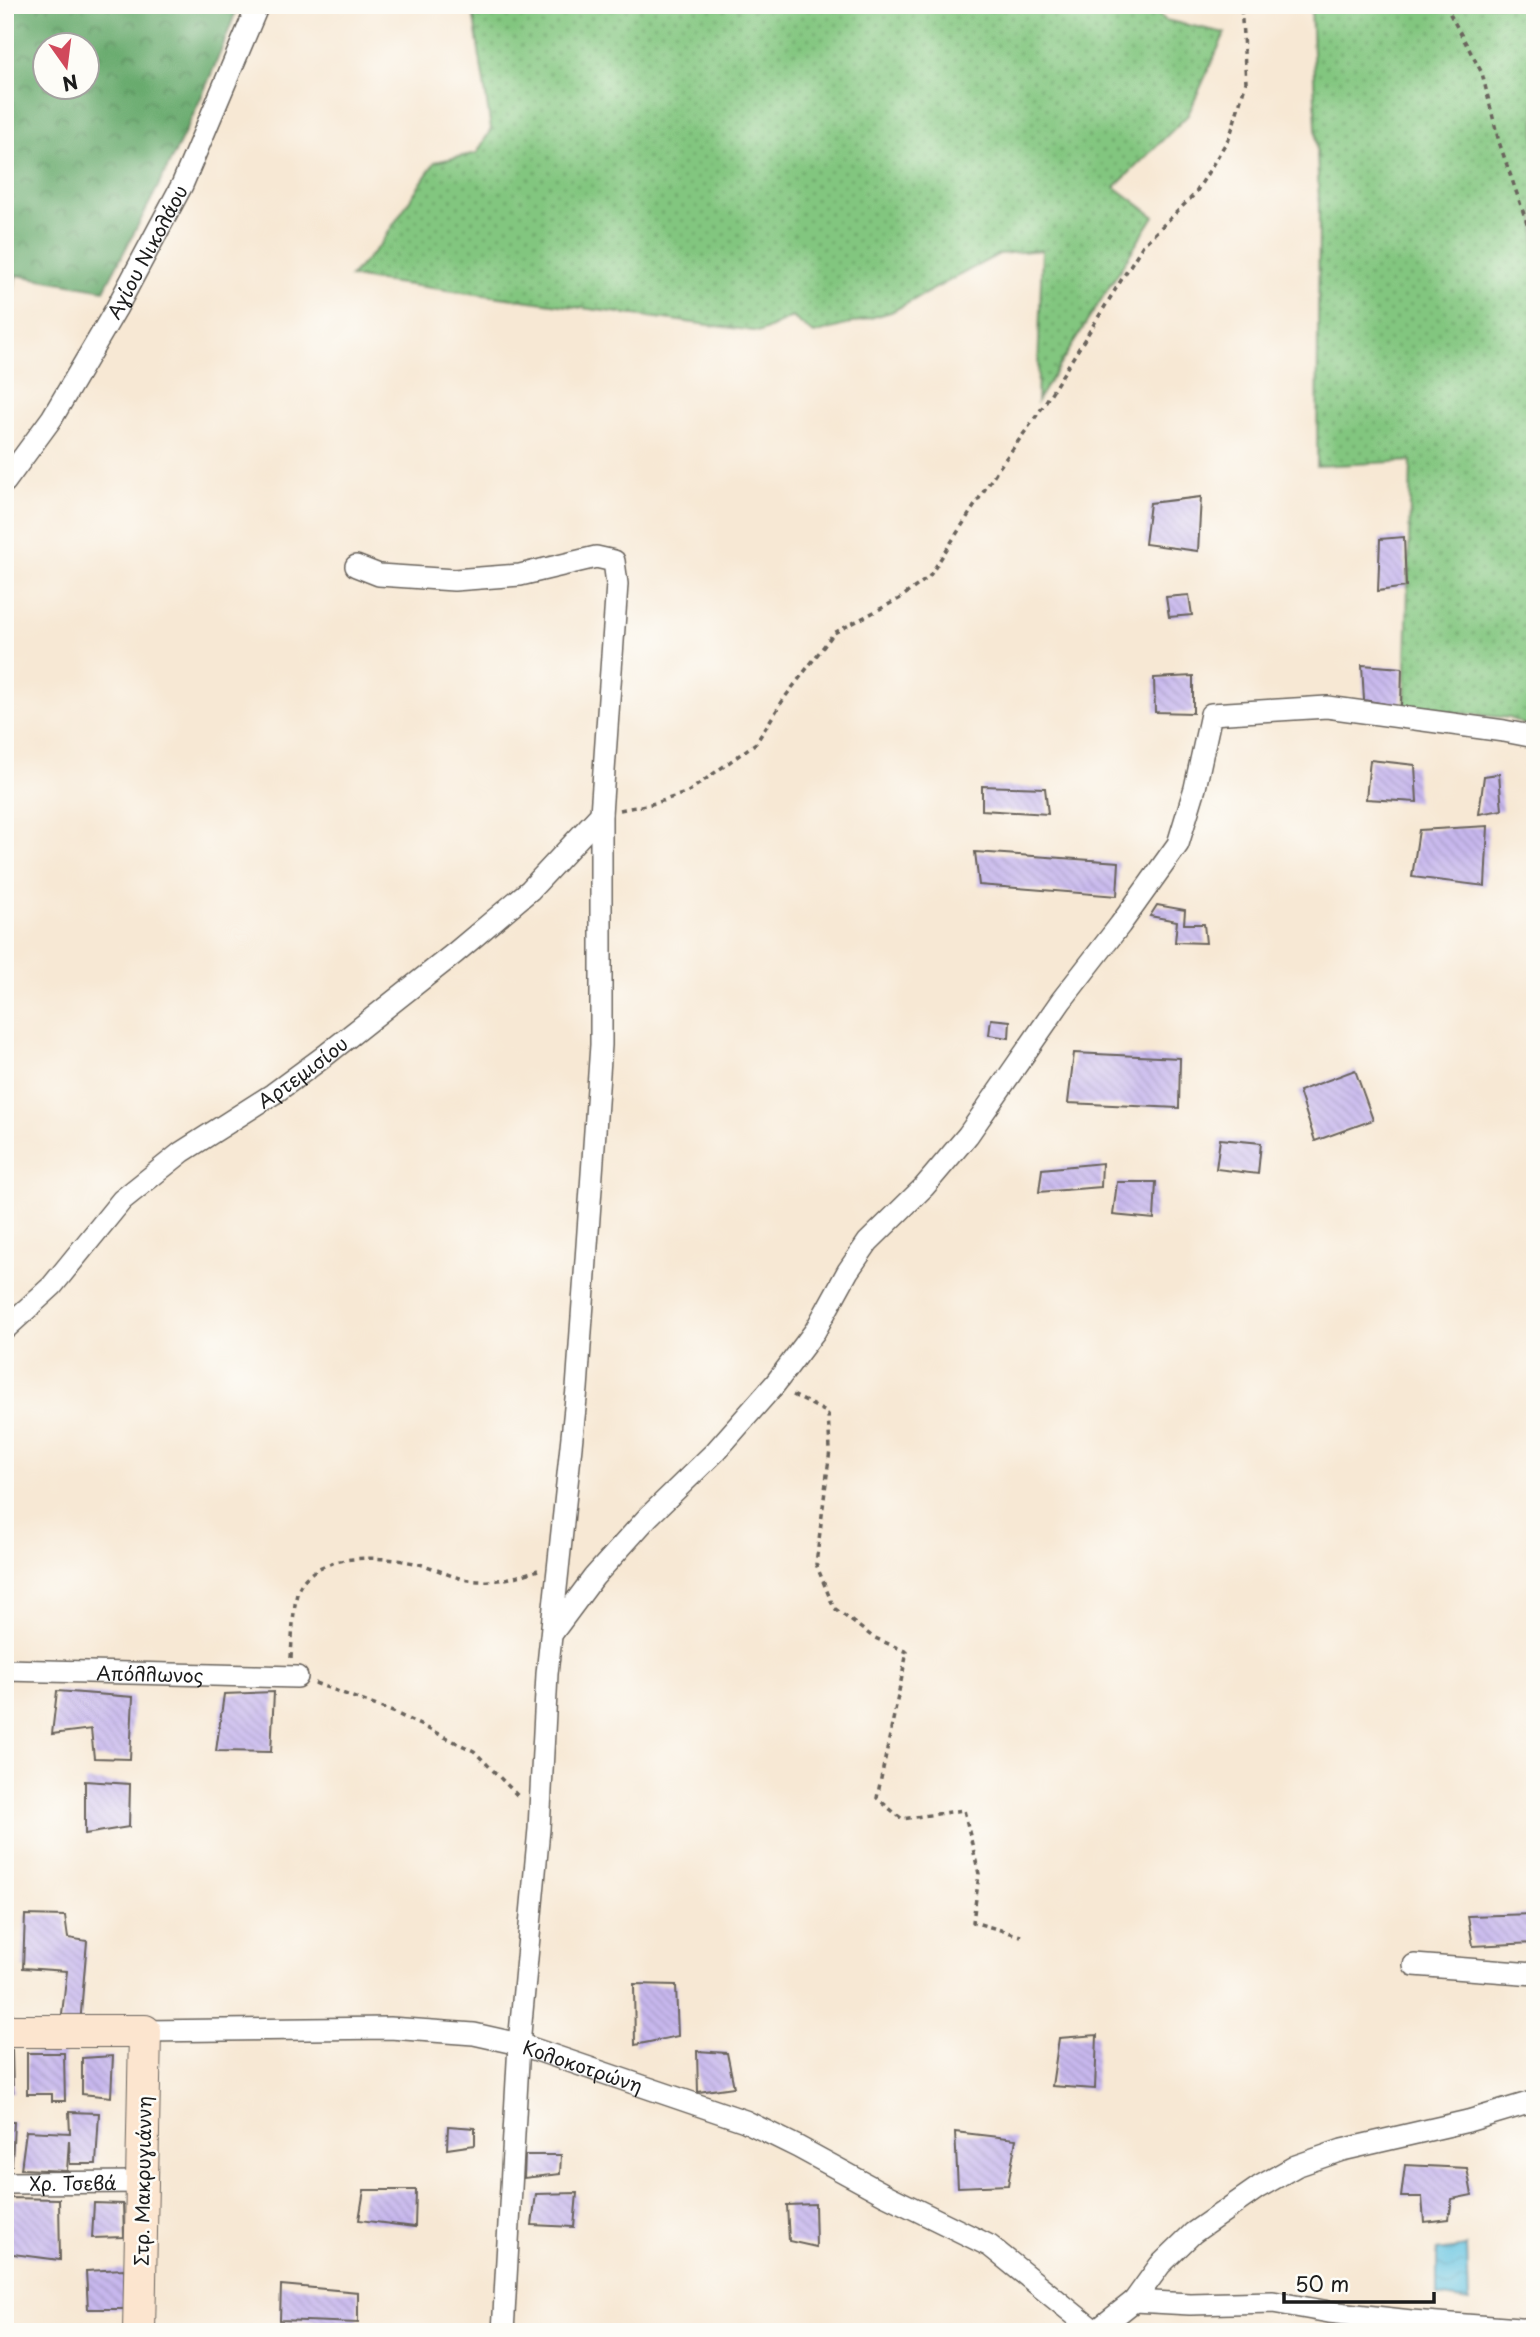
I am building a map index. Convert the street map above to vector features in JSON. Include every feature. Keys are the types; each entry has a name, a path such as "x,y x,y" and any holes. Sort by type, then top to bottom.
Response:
{"street":[{"name":"Αγίου Νικολάου","path":"5,482 52,418 116,309 176,196 258,5"},
{"path":"356,566 379,575 454,580 520,575 596,557 614,561 617,584 601,814 601,1045 577,1389 547,1674 539,1829 519,2044 503,2332"},
{"path":"552,1634 594,1577 648,1517 716,1451 775,1384 814,1331 868,1242 924,1186 968,1135 1061,1001 1120,925 1178,844 1195,788 1211,714 1327,707 1535,737"},
{"name":"Αρτεμισίου","path":"5,1329 52,1286 122,1200 183,1152 273,1094 322,1058 455,953 530,890 601,814"},
{"name":"Απόλλωνος","path":"5,1670 297,1677"},
{"path":"1414,1965 1535,1974"},
{"name":"Κολοκοτρώνη","path":"5,2031 390,2028 474,2034 519,2044 745,2121 798,2147 884,2194 990,2246 1096,2331"},
{"name":"Στρ. Μακρυγιάννη","path":"139,2332 145,2031"},
{"path":"1096,2331 1134,2301 1160,2265 1193,2233 1259,2187 1296,2166 1342,2150 1468,2121 1535,2101"},
{"name":"Χρ. Τσεβά","path":"5,2183 142,2182"},
{"path":"1134,2301 1190,2304 1273,2302 1328,2322 1411,2321 1535,2330"}],"path":[{"path":"601,814 656,803 688,792 755,743 785,697 834,633 899,599 929,577 996,472 1040,411 1143,245 1195,194 1230,136 1246,82 1241,5"},
{"path":"1445,5 1482,73 1499,142 1535,246"},
{"path":"775,1384 828,1413 830,1450 816,1564 834,1608 873,1637 907,1652 877,1798 902,1819 964,1810 979,1874 973,1922 1021,1936"},
{"path":"539,1829 517,1793 474,1751 393,1712 297,1677 291,1658 297,1591 309,1573 342,1561 361,1558 392,1559 424,1565 469,1580 513,1578 560,1563"}],"green space":[{"path":"11,5 238,5 193,114 104,290 16,275 5,325 5,9"},
{"path":"472,5 1152,5 1165,20 1225,33 1188,115 1115,187 1154,216 1037,401 1042,250 999,254 891,312 814,334 792,317 761,332 350,277 380,245 435,162 477,153 491,129"},
{"path":"1311,5 1535,5 1535,730 1510,718 1405,708 1411,461 1317,466 1319,201"}],"water":[{"path":"1467,2247 1469,2301 1437,2296 1437,2251"}],"building":[{"path":"1201,497 1198,551 1145,544 1150,503"},
{"path":"1404,537 1406,587 1378,591 1380,539"},
{"path":"1189,595 1192,615 1169,617 1166,597"},
{"path":"1362,665 1402,668 1401,707 1364,700"},
{"path":"1193,676 1193,713 1155,712 1154,678"},
{"path":"1370,760 1415,765 1417,802 1366,799"},
{"path":"1499,774 1502,810 1479,814 1484,776"},
{"path":"982,786 1045,788 1048,814 982,810"},
{"path":"1488,826 1485,886 1412,877 1419,830"},
{"path":"975,852 1119,862 1117,896 979,885"},
{"path":"1157,905 1185,910 1184,924 1204,924 1206,943 1175,942 1177,921 1150,916"},
{"path":"991,1019 1010,1021 1009,1038 989,1035"},
{"path":"1074,1053 1180,1058 1179,1108 1068,1103"},
{"path":"1355,1070 1373,1120 1315,1141 1299,1091"},
{"path":"1220,1139 1261,1143 1258,1174 1216,1169"},
{"path":"1102,1163 1101,1187 1039,1192 1042,1169"},
{"path":"1117,1182 1156,1182 1154,1219 1113,1215"},
{"path":"57,1691 133,1697 130,1759 94,1758 91,1729 52,1734"},
{"path":"274,1692 271,1752 216,1751 224,1694"},
{"path":"85,1781 130,1784 129,1827 85,1834"},
{"path":"1535,1914 1535,1943 1473,1946 1468,1916"},
{"path":"25,1915 65,1916 68,1938 87,1941 80,2025 61,2022 67,1971 23,1968"},
{"path":"634,1984 676,1985 678,2036 635,2045"},
{"path":"1097,2035 1095,2089 1052,2086 1059,2038"},
{"path":"5,2050 12,2050 13,2092 5,2092"},
{"path":"697,2051 727,2053 734,2087 698,2092"},
{"path":"27,2053 64,2053 65,2101 52,2101 52,2094 27,2094"},
{"path":"113,2056 111,2097 82,2094 82,2058"},
{"path":"69,2112 99,2113 96,2164 70,2164 69,2140 67,2171 21,2169 26,2131 70,2133"},
{"path":"5,2122 14,2122 12,2165 5,2165"},
{"path":"448,2126 475,2128 475,2145 447,2149"},
{"path":"955,2132 1016,2139 1008,2185 958,2187"},
{"path":"525,2155 561,2155 560,2174 524,2178"},
{"path":"1405,2165 1467,2168 1472,2195 1452,2199 1449,2219 1424,2222 1422,2197 1401,2197"},
{"path":"364,2190 416,2190 415,2227 359,2220"},
{"path":"577,2193 574,2227 532,2225 536,2194"},
{"path":"8,2198 59,2199 60,2260 5,2253"},
{"path":"94,2203 123,2204 124,2237 92,2238"},
{"path":"815,2204 816,2247 789,2241 787,2205"},
{"path":"124,2269 127,2309 88,2309 86,2271"},
{"path":"281,2285 358,2292 358,2323 280,2320"}]}
